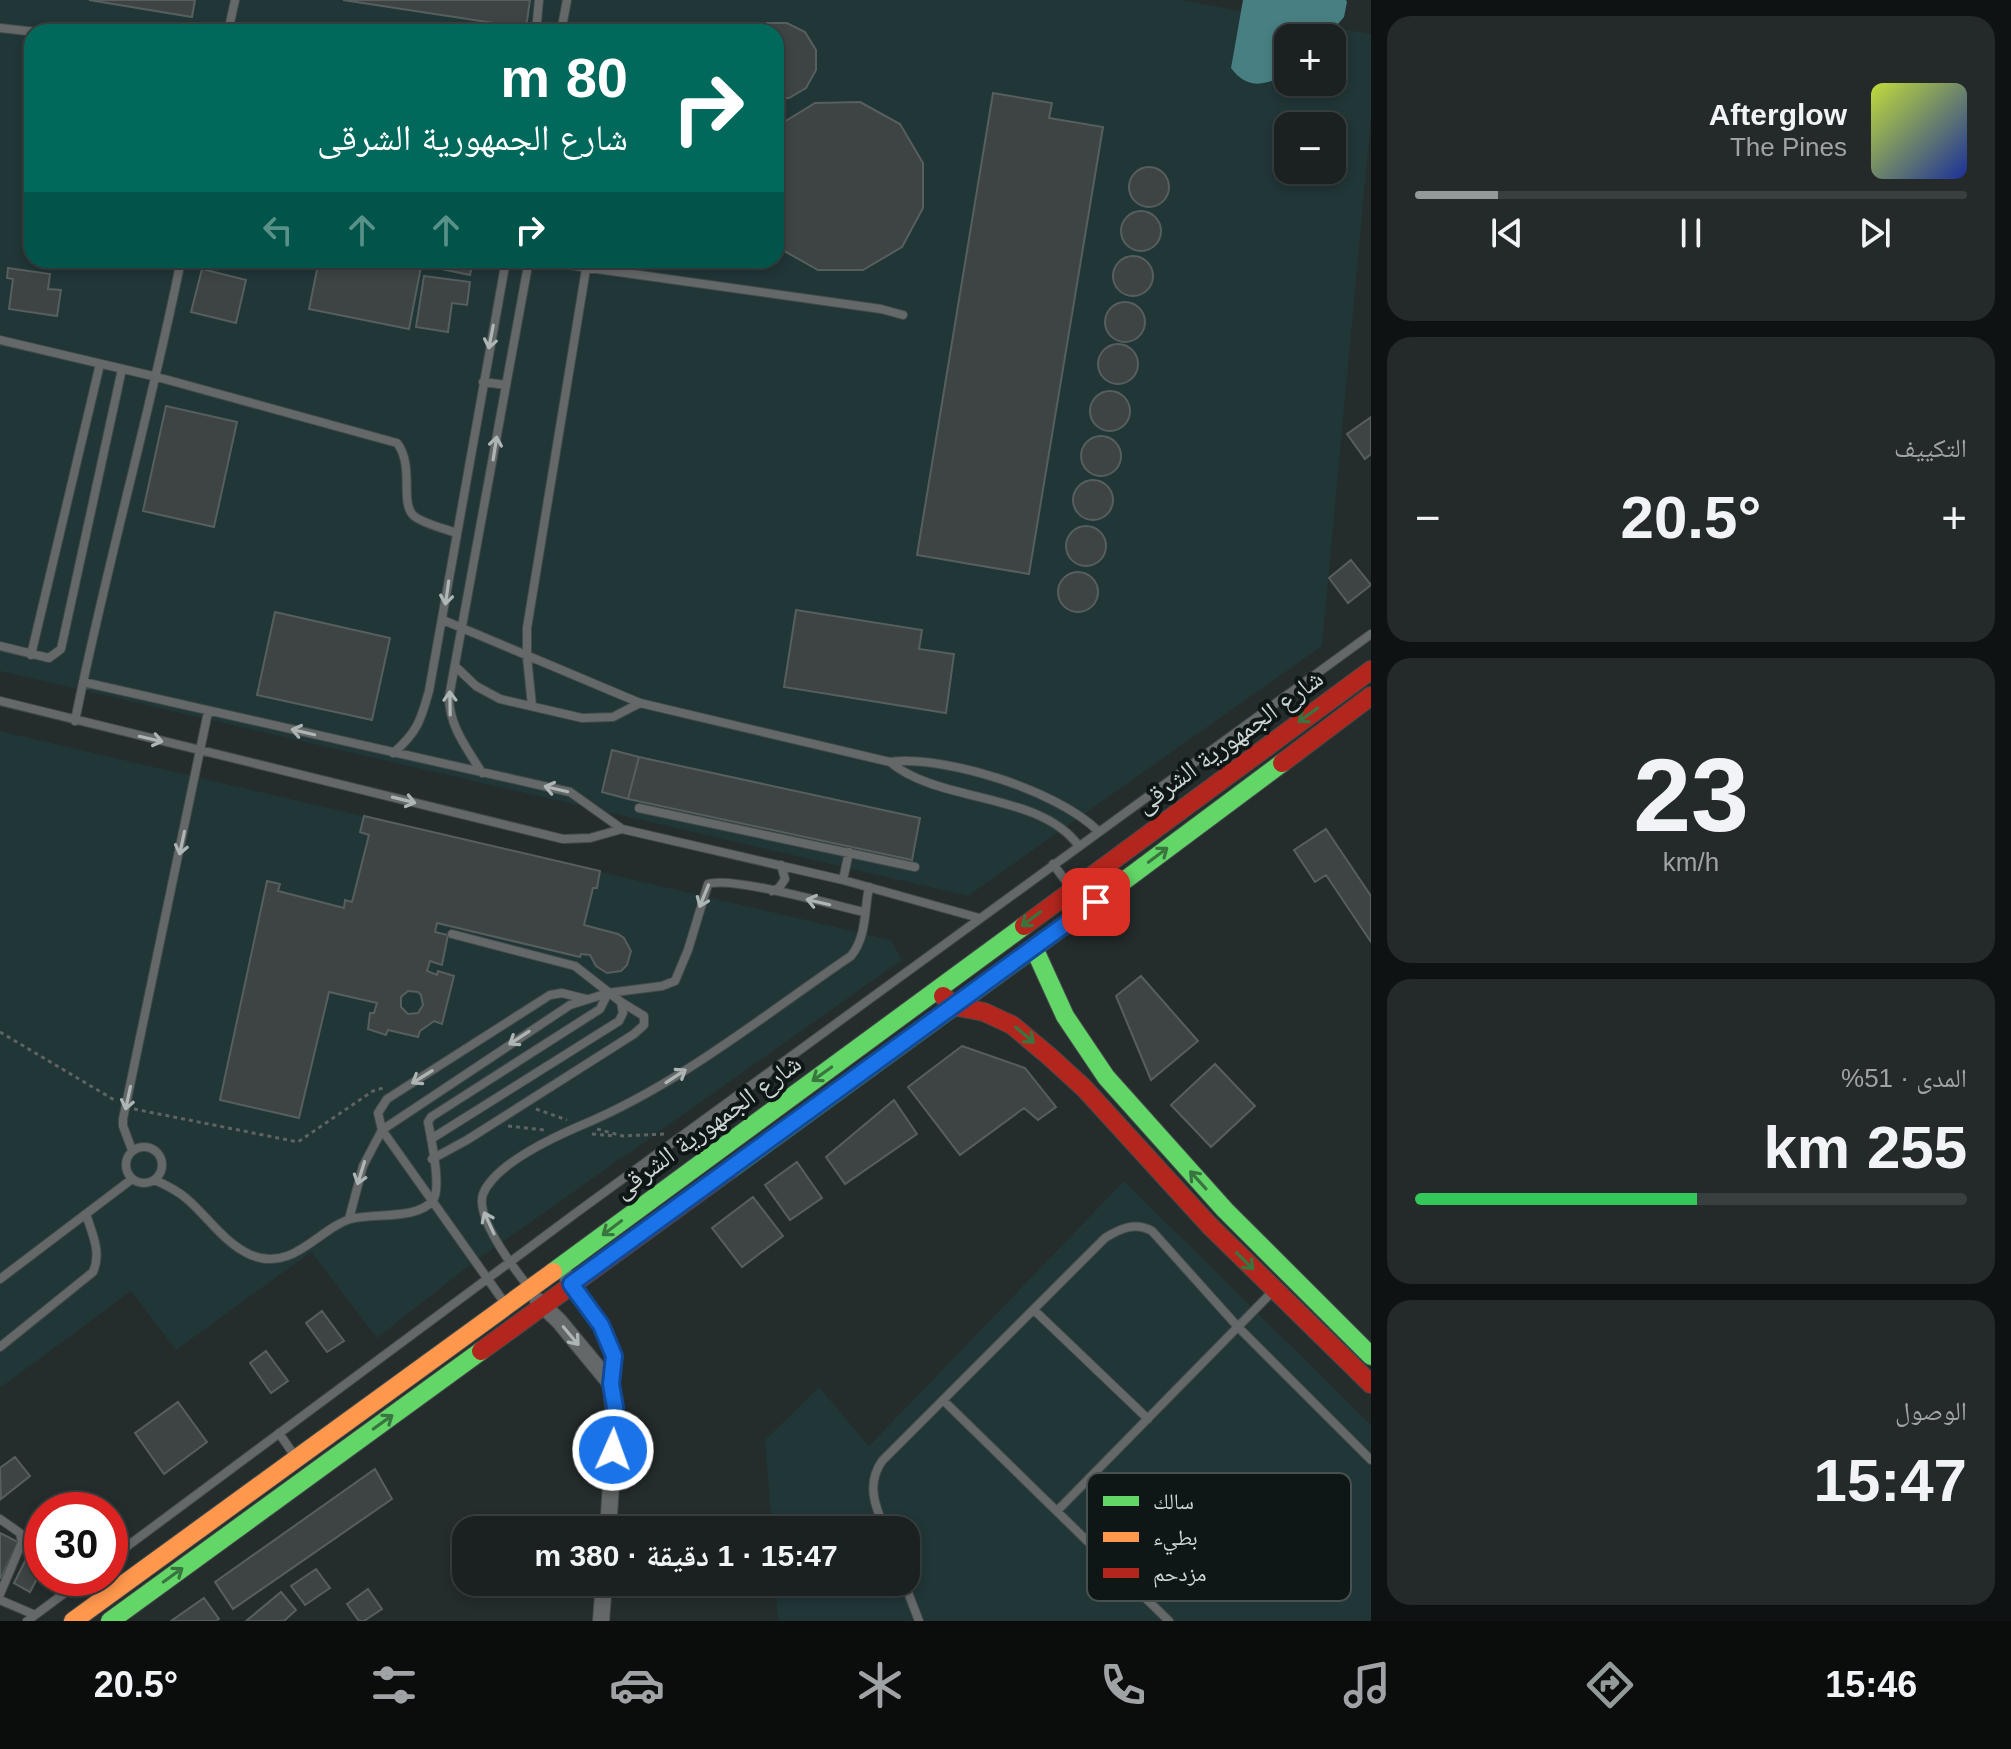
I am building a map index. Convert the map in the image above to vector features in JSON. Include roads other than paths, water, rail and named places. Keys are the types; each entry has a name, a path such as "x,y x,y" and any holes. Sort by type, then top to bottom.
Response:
{"main road":[{"name":"شارع الجمهورية الشرقى","path":"73,1621 1371,670"},
{"name":"شارع الجمهورية الشرقى","path":"121,1618 571,1284 1034,948 1371,696"},
{"path":"1065,894 1073,919"},
{"path":"1034,948 1065,1016 1106,1077 1225,1210 1371,1356"},
{"path":"937,990 954,1006 1001,1018 1049,1056 1209,1225 1371,1384"},
{"path":"1209,1225 1225,1210"}],"street":[{"path":"559,1267 601,1325 614,1356 611,1384 615,1423 609,1516"},
{"path":"530,1289 611,1384"},
{"path":"601,1621 603,1596"}],"lane":[{"path":"230,24 235,0"},
{"path":"537,24 539,0"},
{"path":"562,24 567,0"},
{"path":"0,28 24,31"},
{"path":"75,721 103,583 157,377 179,268"},
{"path":"393,753 408,741 419,726 443,620 504,268"},
{"path":"482,773 453,725 449,697 529,268"},
{"path":"580,268 881,309 903,315"},
{"path":"532,706 527,657 530,603 586,269"},
{"path":"0,340 157,377 397,443 405,453 410,510 415,517 456,533"},
{"path":"31,655 100,364"},
{"path":"0,646 31,655 53,657 61,649 122,369"},
{"path":"483,382 506,385"},
{"path":"443,620 640,703 890,762 914,761 1014,784 1066,806 1098,831"},
{"path":"128,1546 510,1262 959,936 1078,845 1371,634"},
{"path":"455,666 487,694 582,718 597,719 627,712 640,703"},
{"path":"83,682 570,792 622,829 843,880 979,918"},
{"path":"0,701 563,839 590,838 622,829"},
{"path":"132,1150 148,1147 161,1157 162,1165 155,1180 148,1183 132,1179 125,1165 132,1150 123,1126 208,712"},
{"path":"890,762 907,774 1010,806 1053,823 1067,832 1078,845"},
{"path":"639,808 915,867"},
{"path":"843,880 849,852"},
{"path":"1053,864 1065,894"},
{"path":"772,891 779,888 785,879 781,865"},
{"path":"349,1219 363,1166 382,1130 570,1005 608,993 662,986 675,981 708,884 723,882 864,912"},
{"path":"530,1289 487,1222 482,1198 486,1188 531,1149 609,1114 671,1080 851,956 863,936 869,887"},
{"path":"432,1159 467,1140 644,1025 644,1016 608,993 575,966 452,934"},
{"path":"506,1306 382,1130 378,1113 392,1095 550,995 562,993 587,999"},
{"path":"155,1180 185,1197 235,1245 253,1256 271,1259 291,1255 349,1219 417,1212 432,1202 437,1191 428,1122 431,1117 600,1009 608,993"},
{"path":"431,1139 619,1021 623,1013 621,1002"},
{"path":"0,1279 132,1179"},
{"path":"0,1347 93,1272 98,1262 97,1249 86,1214"},
{"path":"880,1516 872,1492 874,1474 882,1461 1105,1238 1127,1227 1136,1226 1152,1231 1238,1327 1371,1460"},
{"path":"1095,1473 1275,1290"},
{"path":"1034,1310 1148,1419"},
{"path":"943,1400 1087,1540"},
{"path":"279,1433 296,1459"},
{"path":"1057,1511 1087,1481"},
{"path":"0,1519 20,1533 22,1542 0,1597 31,1618 61,1596"},
{"path":"909,1596 919,1621"},
{"path":"1149,1601 1169,1621"}],"water":[{"path":"1243,0 1346,0 1344,17 1338,24 1274,24 1274,80 1250,83 1231,68"}]}
